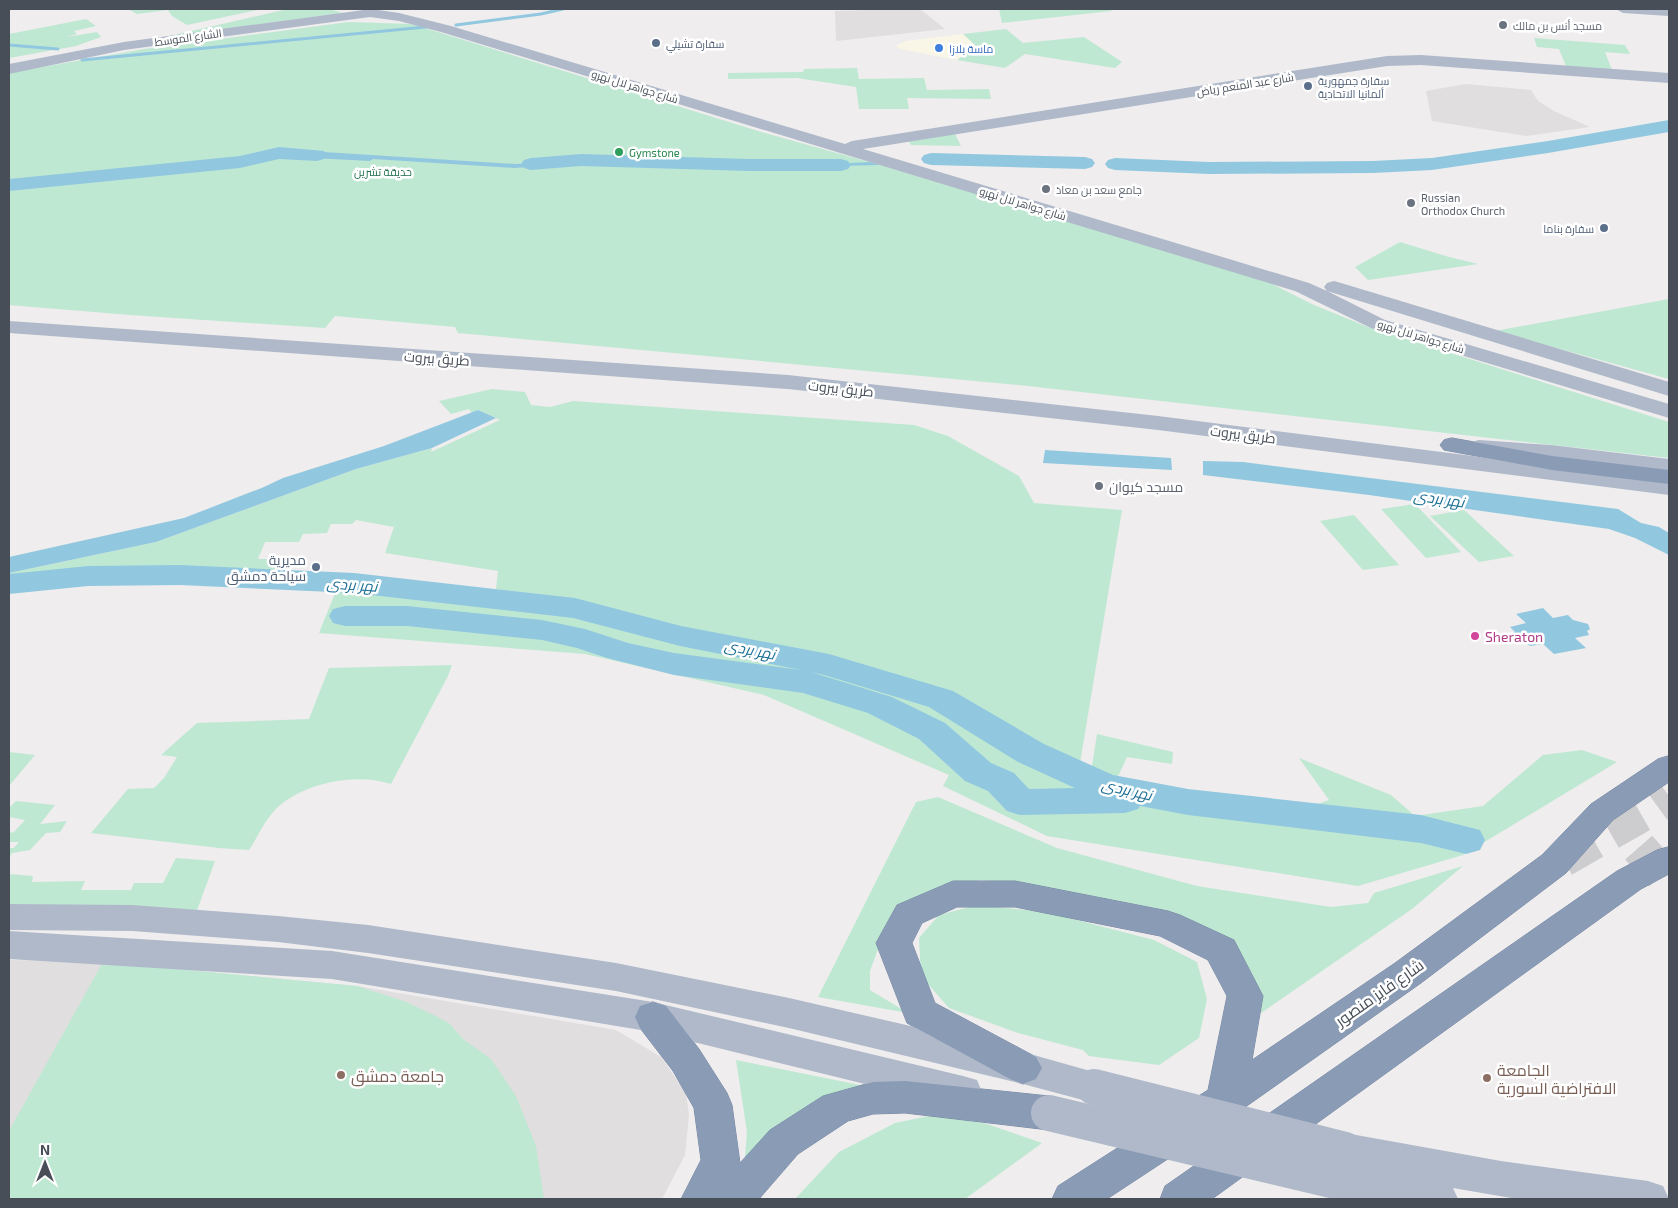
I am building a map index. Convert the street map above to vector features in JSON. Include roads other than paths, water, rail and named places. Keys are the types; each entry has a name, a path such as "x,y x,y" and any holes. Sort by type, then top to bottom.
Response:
{"highway":[{"path":"1452,445 1552,463 1669,477"},
{"name":"شارع فايز منصور","path":"1073,1199 1226,1098 1408,973 1554,864 1602,812 1669,767"},
{"path":"1180,1199 1629,880 1669,859"},
{"path":"1023,1068 920,1013 894,943 909,914 954,894 1014,894 1168,924 1221,950 1245,996 1226,1098"},
{"path":"653,1017 686,1060 713,1105 721,1161 701,1199"},
{"path":"734,1199 784,1142 837,1108 873,1098 904,1097 1049,1113"}],"main road":[{"path":"339,9 369,13"},
{"name":"الشارع الموسط","path":"9,69 124,46 397,9"},
{"name":"شارع جواهر لال نهرو","path":"410,9 411,12 447,25 1669,389"},
{"path":"1623,9 1669,12"},
{"name":"الشارع الموسط","path":"9,63 266,13"},
{"name":"شارع جواهر لال نهرو","path":"369,13 439,27 1302,287 1378,324 1669,411"},
{"name":"شارع عبد المنعم رياض","path":"852,146 1387,61 1421,60 1669,78"},
{"name":"طريق بيروت","path":"9,318 884,379 1452,445 1551,452 1669,466"},
{"name":"طريق بيروت","path":"9,327 788,382 1158,423 1669,488"},
{"path":"9,917 132,918 278,929 368,939 616,977 789,1013 1023,1068 1094,1087 1347,1178 1502,1179 1648,1199"},
{"path":"9,945 332,965 653,1017 1049,1113 1438,1199"}],"water":[{"path":"276,149 516,164 587,161 795,166 870,162 880,165 748,168 586,163 514,168 373,159 370,161 274,156 272,152"},
{"path":"478,410 496,418 432,448 356,469 156,542 9,573 9,557 184,518 283,478 384,446"},
{"path":"1045,450 1171,458 1172,470 1043,463"},
{"path":"1203,461 1243,462 1618,509 1641,523 1659,527 1669,533 1669,555 1635,538 1609,529 1369,495 1203,475"},
{"path":"1543,608 1553,618 1568,615 1573,620 1588,624 1590,629 1587,631 1589,635 1575,638 1586,648 1554,654 1543,644 1530,646 1510,636 1515,632 1510,627 1526,623 1516,614"}],"waterway":[{"path":"456,25 541,14 563,9"},
{"path":"82,60 426,27"},
{"path":"9,45 58,49"},
{"path":"1115,164 1209,168 1373,167 1432,164 1548,147 1669,126"},
{"path":"9,185 240,162 279,153 317,155"},
{"path":"931,159 1085,163"},
{"path":"531,164 581,160 749,165 841,165"},
{"name":"نهر بردى","path":"9,584 88,576 180,575 354,583 575,608 680,636 829,665 941,699 1031,753 1105,786 1188,802 1421,829 1466,840"},
{"path":"345,616 407,616 542,630 585,639 619,651 674,664 806,682 880,705 932,731 978,772 1001,782 1020,802 1125,800"}],"tunnel":[{"path":"1563,859 1654,807 1669,796"},
{"path":"1637,873 1669,845"}],"place":[{"name":"مسجد أنس بن مالك","path":"1503,25"},
{"name":"سفارة تشيلي","path":"656,43"},
{"name":"ماسة بلازا","path":"939,48"},
{"name":"سفارة جمهورية ألمانيا الاتحادية","path":"1308,86"},
{"name":"Gymstone","path":"619,152"},
{"name":"جامع سعد بن معاذ","path":"1046,189"},
{"name":"Russian Orthodox Church","path":"1411,203"},
{"name":"سفارة بناما","path":"1604,228"},
{"name":"مسجد كيوان","path":"1099,486"},
{"name":"مديرية سياحة دمشق","path":"316,567"},
{"name":"Sheraton","path":"1475,636"},
{"name":"جامعة دمشق","path":"341,1075"},
{"name":"الجامعة الافتراضية السورية","path":"1487,1078"}],"park label":[{"name":"حديقة تشرين","path":"383,171"}]}
